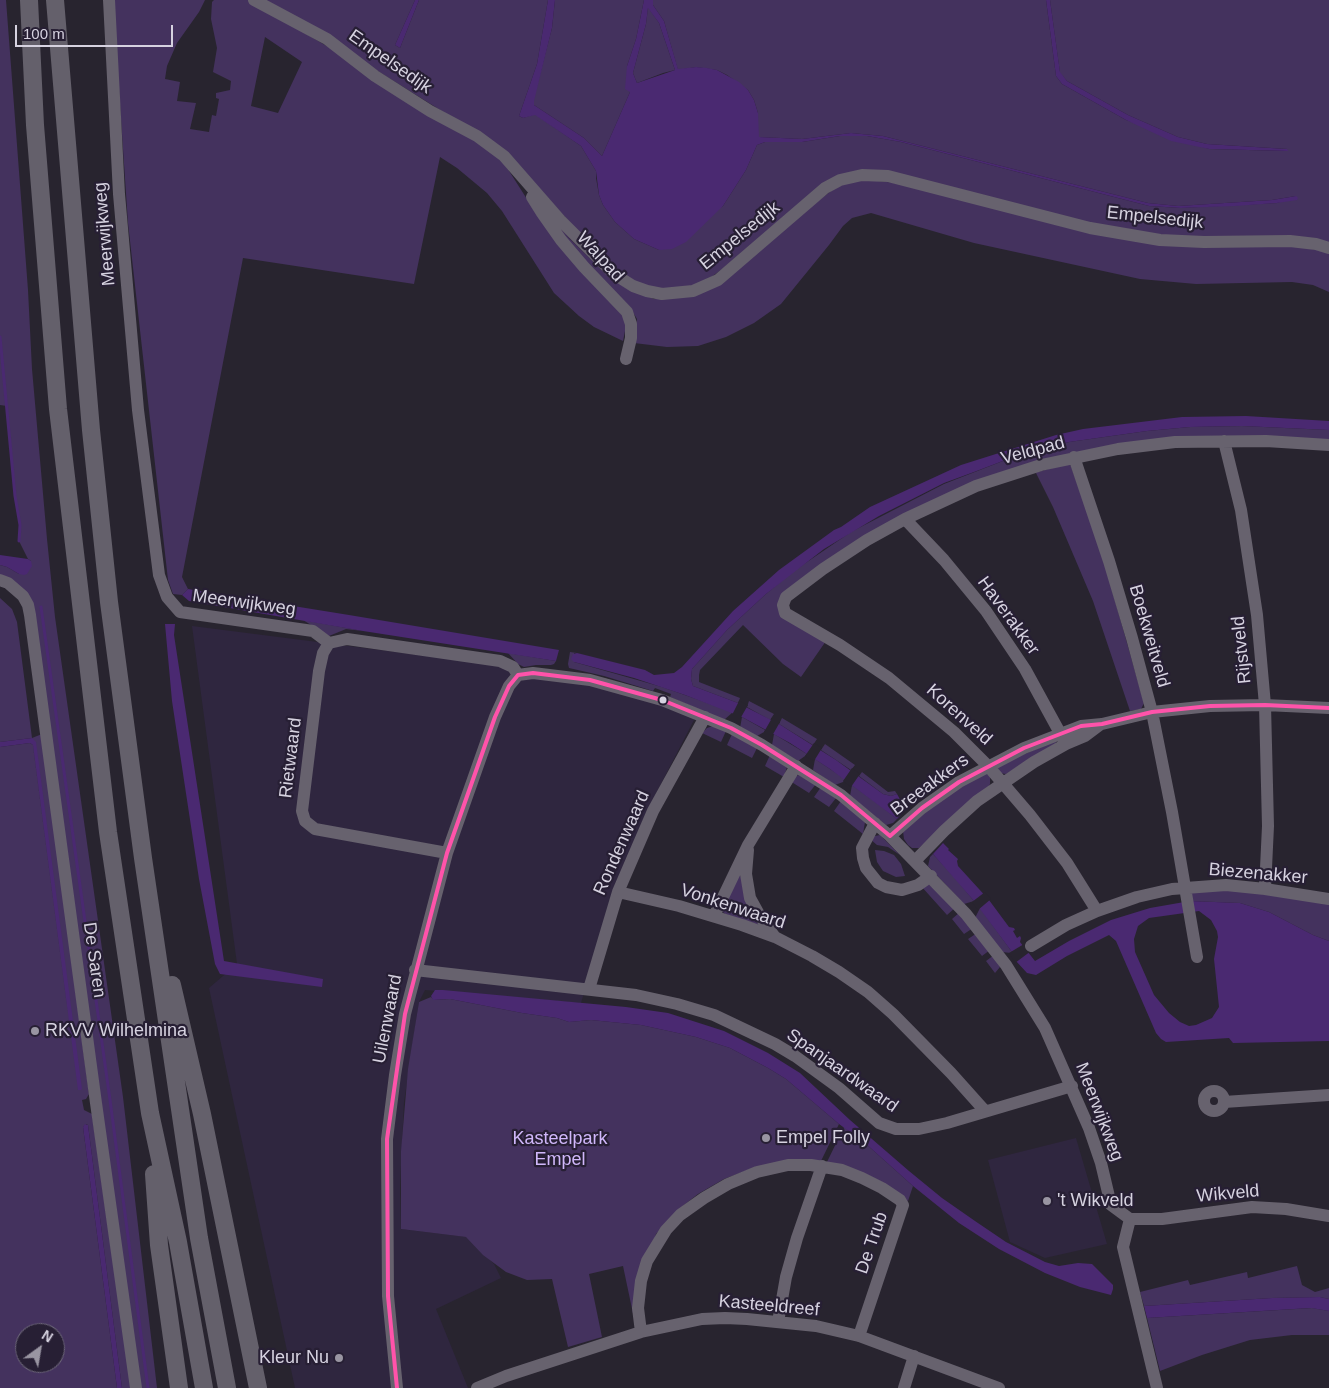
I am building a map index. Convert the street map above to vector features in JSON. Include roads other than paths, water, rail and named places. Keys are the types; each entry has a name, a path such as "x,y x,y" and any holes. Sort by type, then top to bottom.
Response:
{"highway":[{"path":"28,0 35,125 59,418 108,832 150,1113 178,1242 204,1388"},
{"path":"55,0 92,439 109,602 142,858 199,1238 227,1388"},
{"path":"142,858 202,1114 258,1388"},
{"path":"150,1113 159,1245 179,1388"}],"street":[{"name":"Meerwijkweg","path":"109,0 120,214 138,410 160,575 167,597 180,612 313,631 329,643"},
{"name":"Empelsedijk","path":"254,0 327,39 375,76 430,111 477,136 504,156 560,220 614,274 640,288 662,294 693,292 718,280 825,188 840,180 862,175 888,176 1090,228 1160,240 1204,242 1290,240 1329,248"},
{"name":"Walpad","path":"527,183 532,198 561,240 627,312 631,324 631,338 626,359"},
{"name":"Rijstveld","path":"1224,441 1241,510 1257,615 1266,705 1268,826 1265,889"},
{"name":"Veldpad","path":"783,605 786,597 823,569 867,540 905,519 976,486 1042,465 1074,457 1137,446 1175,442 1266,441 1329,445"},
{"name":"Boekweitveld","path":"1074,457 1112,570 1152,712 1185,887"},
{"name":"Haverakker","path":"905,519 944,560 986,611 1025,669 1063,738"},
{"name":"De Saren","path":"0,580 8,583 23,596 30,615 136,1388"},
{"name":"Korenveld","path":"783,605 785,613 840,645 889,678 954,732 1003,782 1030,815 1067,863 1097,911"},
{"path":"329,643 347,639 500,661 513,667 518,674"},
{"name":"Rietwaard","path":"329,643 323,653 319,671 302,811 305,821 315,829 447,853"},
{"name":"Meerwijkweg","path":"518,674 533,673 590,680 662,700 731,728 841,795 890,836 966,914 1006,965 1045,1028 1072,1086 1101,1163 1111,1205 1130,1219"},
{"name":"Uilenwaard","path":"397,1388 388,1296 387,1139 403,1023 415,970 447,853 495,717 509,686 518,674"},
{"name":"Breeakkers","path":"890,836 922,808 959,782 988,766 1063,738 1085,736 1102,724 1152,712 1210,706 1266,705 1329,708"},
{"name":"Rondenwaard","path":"588,989 618,892 653,811 705,717"},
{"name":"Breeakkers","path":"915,861 977,801 1063,738"},
{"path":"714,916 748,845 796,766"},
{"path":"875,823 862,848 862,858 866,868 878,882 886,887 902,890 918,885 931,876"},
{"path":"748,845 746,874 750,898 761,918 775,937"},
{"name":"Biezenakker","path":"1031,946 1066,925 1097,911 1137,897 1185,887 1226,885 1329,899"},
{"name":"Biezenakker","path":"1185,887 1197,957"},
{"name":"Vonkenwaard","path":"618,892 714,916 775,937 839,972 868,992 894,1014 985,1111"},
{"name":"Spanjaardwaard","path":"415,970 636,995 677,1004 714,1016 775,1044 818,1071 872,1118 887,1127 920,1129 1072,1086"},
{"path":"1224,1102 1329,1095"},
{"name":"De Trub","path":"641,1332 638,1308 641,1280 647,1260 666,1230 680,1215 720,1188 757,1172 788,1165 822,1166 842,1170 882,1188 900,1200 903,1205 859,1336"},
{"path":"778,1322 786,1277 797,1238 822,1166"},
{"name":"Wikveld","path":"1130,1219 1162,1219 1252,1207 1328,1212"},
{"path":"1130,1219 1122,1248 1157,1388"},
{"name":"Kasteeldreef","path":"477,1388 506,1376 641,1332 702,1319 747,1319 816,1326 859,1336 999,1388"},
{"path":"904,1388 914,1356"}],"waterway":[{"path":"0,337 15,496 20,525 19,541"},
{"path":"41,607 148,1388"}],"place":[{"name":"RKVV Wilhelmina","path":"35,1031"},
{"name":"Empel Folly","path":"766,1138"},
{"name":"'t Wikveld","path":"1047,1201"},
{"name":"Kleur Nu","path":"339,1358"}],"park label":[{"name":"Kasteelpark Empel","path":"560,1149"}]}
